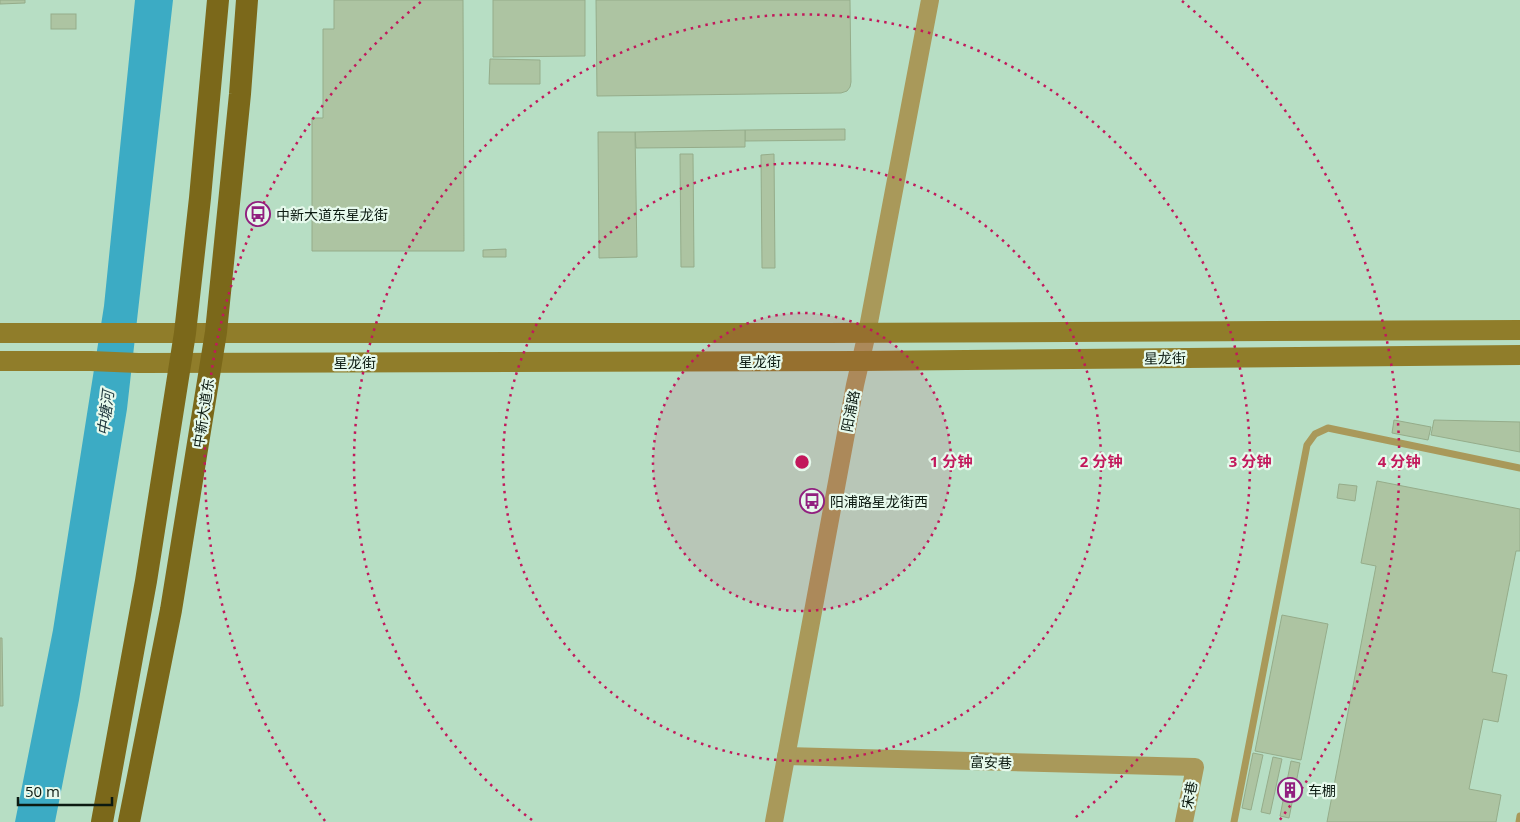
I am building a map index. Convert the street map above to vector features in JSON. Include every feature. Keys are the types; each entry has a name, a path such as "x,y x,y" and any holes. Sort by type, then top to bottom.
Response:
{"main road":[{"path":"102,822 146,581 185,333 200,198 218,0"},
{"name":"中新大道东","path":"129,822 172,610 216,332 240,94 247,0"},
{"name":"星龙街","path":"0,333 867,333 1520,330"},
{"name":"星龙街","path":"0,361 180,363 861,361 1520,354"}],"street":[{"name":"阳浦路","path":"774,822 855,385 867,333 930,0"},
{"name":"富安巷","path":"786,756 1195,767"},
{"name":"宋巷","path":"1184,822 1195,767"}],"lane":[{"path":"1234,822 1307,445 1315,434 1328,428 1520,468"},
{"path":"1519,822 1520,816"}],"water":[{"name":"中塘河","path":"135,0 173,0 127,409 79,700 55,822 15,822 53,630 104,306"}],"building":[{"path":"0,0 25,0 25,3 0,4"},
{"path":"334,0 463,0 464,251 312,251 312,118 323,118 323,29 334,29"},
{"path":"493,0 585,0 585,56 493,57"},
{"path":"596,0 850,0 850,87 847,91 841,93 597,96"},
{"path":"51,14 76,14 76,29 51,29"},
{"path":"490,59 540,60 540,84 489,84"},
{"path":"845,129 845,140 745,141 745,130"},
{"path":"745,130 745,147 636,148 635,132"},
{"path":"598,132 635,132 637,257 599,258"},
{"path":"680,154 693,154 694,267 681,267"},
{"path":"774,154 775,268 762,268 761,155"},
{"path":"506,249 506,257 483,257 483,250"},
{"path":"1394,420 1431,427 1428,440 1392,433"},
{"path":"1434,420 1520,422 1520,452 1431,435"},
{"path":"1377,481 1520,509 1520,551 1516,551 1492,672 1507,675 1498,722 1483,719 1469,789 1501,795 1496,822 1327,822 1376,566 1361,563"},
{"path":"1339,484 1357,486 1355,501 1337,498"},
{"path":"1282,615 1328,624 1301,760 1255,751"},
{"path":"0,638 2,638 3,706 0,706"},
{"path":"1253,753 1263,755 1251,810 1242,808"},
{"name":"车棚","path":"1273,757 1282,759 1270,814 1261,812"},
{"name":"车棚","path":"1291,761 1300,763 1289,818 1280,816"}],"place":[{"name":"中新大道东星龙街","path":"258,214"},
{"name":"阳浦路星龙街西","path":"812,501"},
{"name":"车棚","path":"1290,790"}]}
